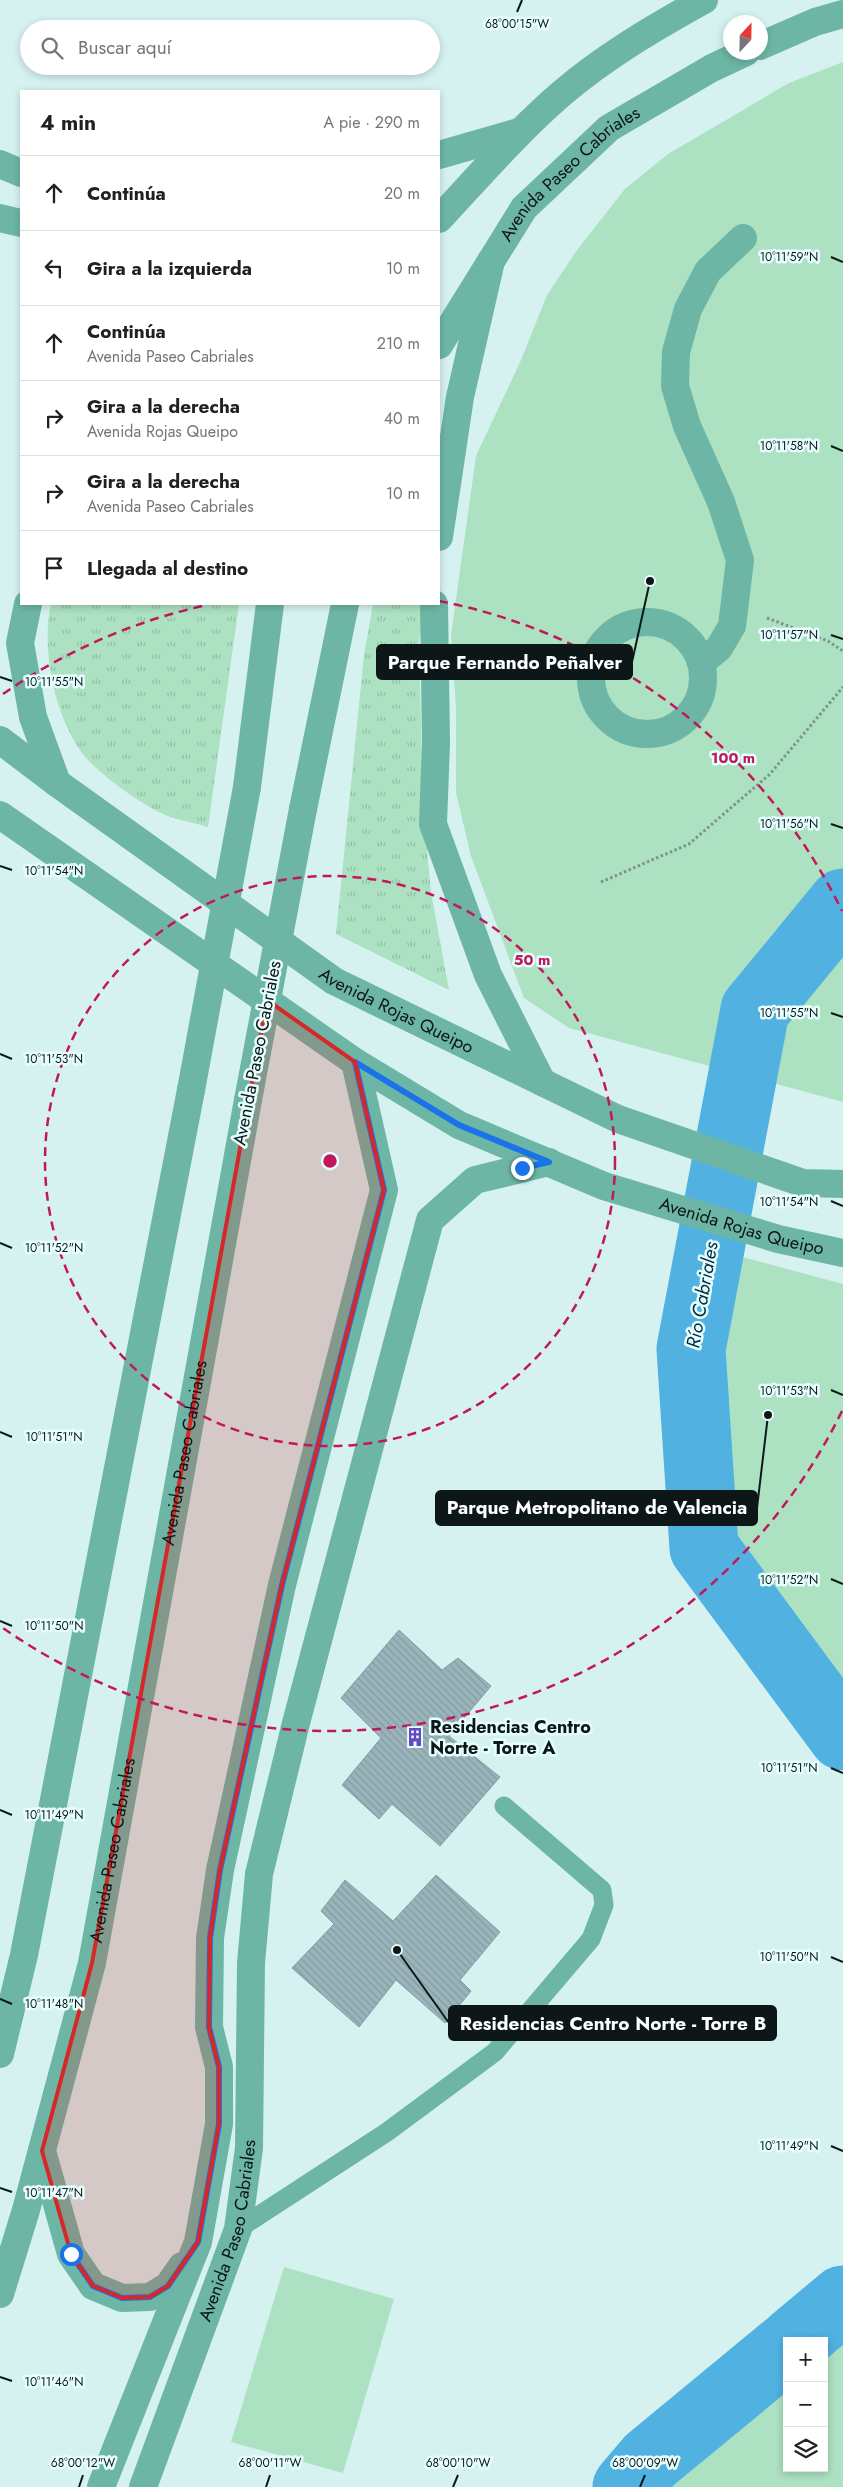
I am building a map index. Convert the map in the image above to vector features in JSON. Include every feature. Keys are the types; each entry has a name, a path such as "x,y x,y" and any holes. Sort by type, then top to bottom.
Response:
{"street":[{"path":"440,218 521,132 562,93 628,44 704,0"},
{"path":"768,43 815,22 843,14"},
{"name":"Avenida Paseo Cabriales","path":"440,342 524,208 609,128 729,60"},
{"path":"440,155 521,132"},
{"path":"0,218 20,223"},
{"path":"702,662 719,648 732,626 740,560 721,502 687,426 675,386 676,352 688,308 708,271 743,238"},
{"path":"440,530 460,397 491,261"},
{"path":"28,605 20,643 33,717 57,783"},
{"path":"0,2054 24,1955 191,1090 246,786 270,605"},
{"name":"Avenida Paseo Cabriales","path":"0,2294 42,2151 92,1963 248,1100 303,809 345,605"},
{"path":"434,605 436,743 433,824 488,975 542,1082"},
{"path":"653,622 674,629 691,643 702,662 703,684 696,705 682,722 663,732 640,734 620,726 602,713 593,693 591,671 597,650 612,634 632,624 653,622"},
{"name":"Avenida Rojas Queipo","path":"0,740 57,783 334,981 618,1119 803,1183 843,1184"},
{"name":"Avenida Rojas Queipo","path":"0,815 355,1062 459,1125 604,1186 778,1239 843,1254"},
{"name":"Avenida Paseo Cabriales","path":"101,2487 198,2242 219,2124 219,2067 209,2027 210,1938 220,1870 282,1585 384,1190 355,1062"},
{"name":"Avenida Paseo Cabriales","path":"143,2487 238,2230 249,2148 251,1963 258,1874 296,1722 430,1220 475,1180 549,1162"},
{"path":"42,2151 71,2254 93,2286 122,2298 150,2297 168,2286 198,2242"}],"lane":[{"path":"238,2230 387,2132 495,2052 591,1939 604,1905 602,1890 504,1806"}],"path":[{"path":"735,608 781,622 828,641 843,651"},
{"path":"601,882 689,844 770,774 843,687"}],"highlighted area":[{"path":"267,1000 355,1062 384,1190 282,1585 220,1870 210,1938 209,2027 219,2067 219,2124 198,2242 168,2286 150,2297 122,2298 93,2286 71,2254 42,2151 92,1963"}],"green space":[{"path":"843,62 843,1102 569,1028 524,998 471,856 456,793 456,707 451,635 476,456 521,360 547,295 577,250 625,189 668,154 789,83"},
{"path":"51,605 239,605 208,827 172,817 151,808 105,776 86,758 71,735 57,699 49,659 48,621"},
{"path":"373,605 423,605 419,643 423,809 431,892 449,990 336,934 364,655"},
{"path":"701,1246 843,1284 843,1699 693,1527 691,1304"},
{"path":"284,2267 394,2299 343,2473 231,2442"},
{"path":"843,2304 843,2487 615,2487 783,2351 783,2472 828,2472 828,2337 801,2337"}],"building":[{"name":"Residencias Centro Norte - Torre A","path":"399,1630 442,1670 458,1658 491,1686 449,1736 500,1777 440,1846 392,1804 379,1819 342,1785 381,1738 341,1698"},
{"path":"436,1875 500,1932 460,1980 471,1991 445,2023 396,1980 359,2027 292,1968 334,1924 321,1911 345,1880 393,1921"}],"waterway":[{"name":"Río Cabriales","path":"843,903 755,1010 691,1349 704,1548 843,1736"},
{"name":"Río Cabriales","path":"799,2337 843,2300"},
{"name":"Río Cabriales","path":"627,2487 650,2460 783,2350"}],"place":[{"name":"Parque Fernando Peñalver","path":"650,581"},
{"name":"Parque Metropolitano de Valencia","path":"768,1415"},
{"name":"Residencias Centro Norte - Torre A","path":"415,1737"},
{"name":"Residencias Centro Norte - Torre B","path":"397,1950"}],"route":[{"path":"71,2254 93,2286 122,2298 150,2297 168,2286 198,2242 219,2124 219,2067 209,2027 210,1938 220,1870 282,1585 384,1190 355,1062 459,1125 549,1162 522,1168"}]}
